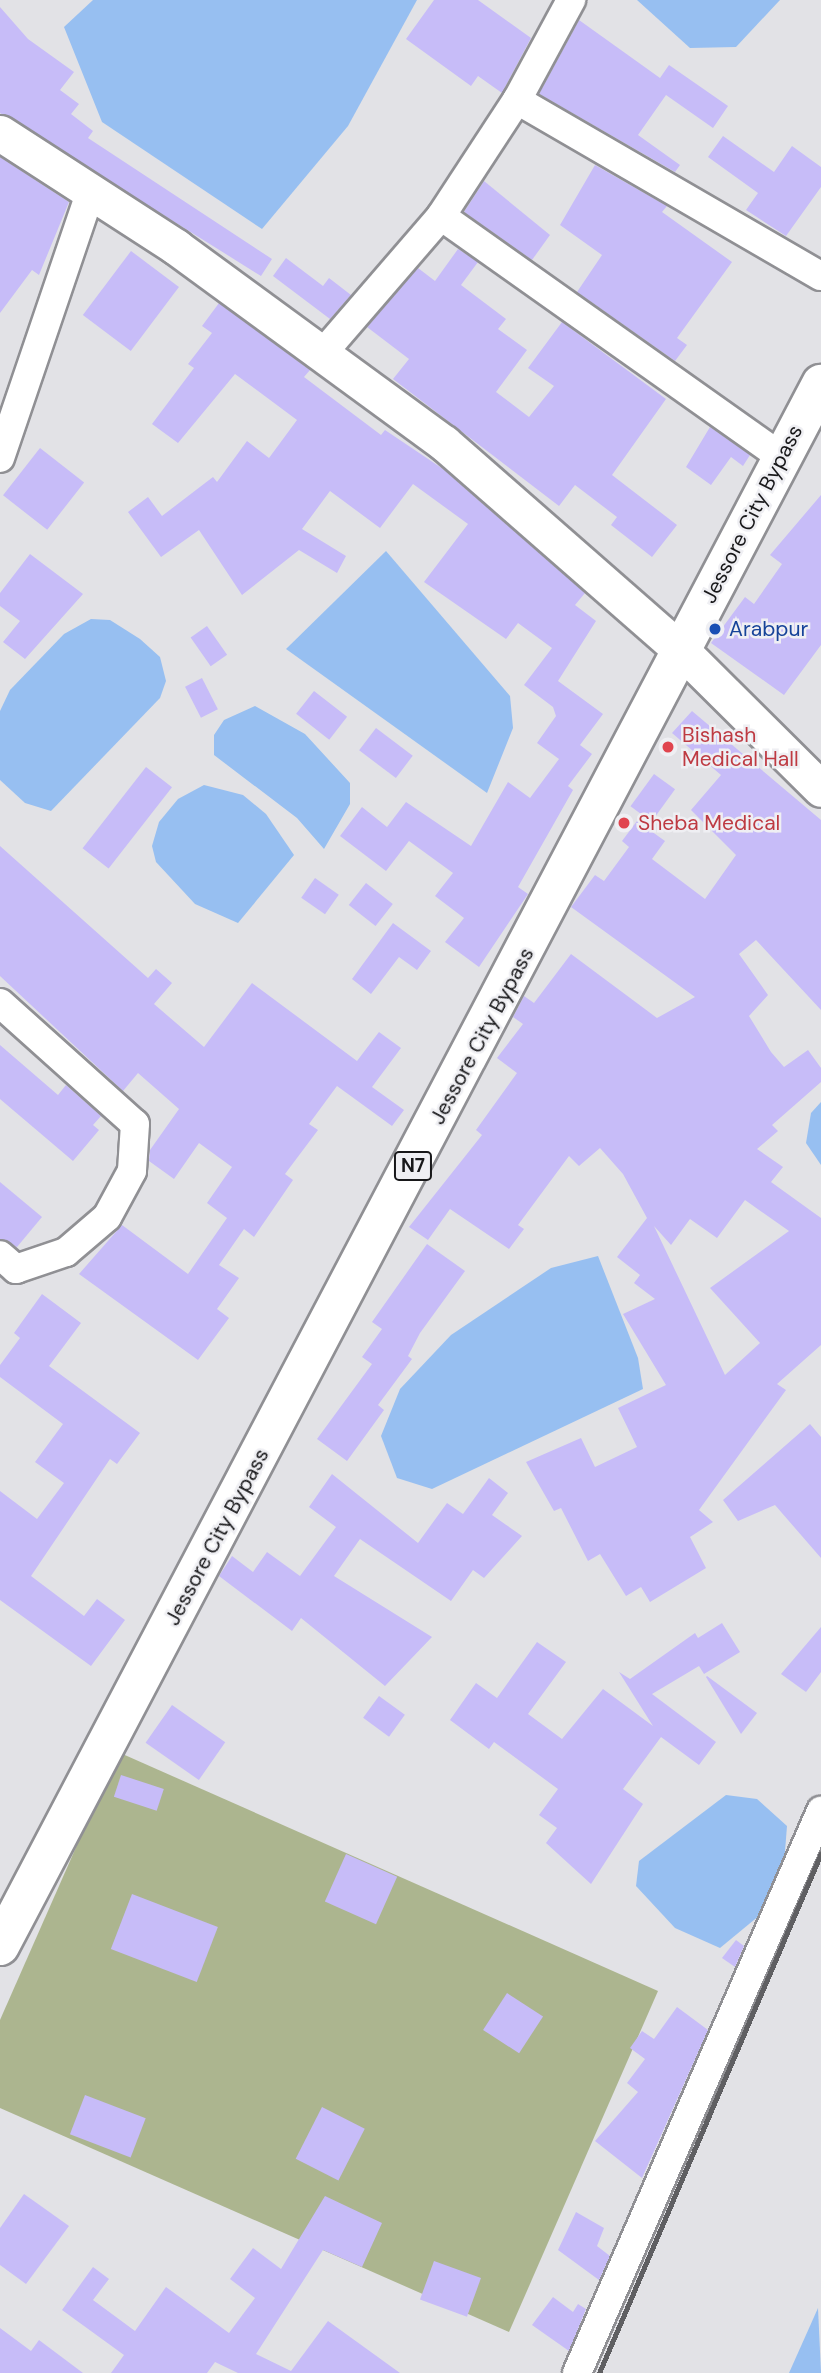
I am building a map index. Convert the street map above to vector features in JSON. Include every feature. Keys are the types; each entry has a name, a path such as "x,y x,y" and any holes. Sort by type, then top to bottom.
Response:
{"highway":[{"name":"Jessore City Bypass","path":"0,1946 683,652 779,455 821,384"}],"street":[{"path":"323,354 441,216 517,100 571,0"},
{"path":"517,100 821,276"},
{"path":"0,133 91,190 444,443 683,652 821,789"},
{"path":"0,458 91,190"},
{"path":"441,216 779,455"},
{"path":"0,1003 135,1124 132,1171 107,1217 66,1252 16,1269 0,1255"},
{"path":"577,2373 821,1811"}],"green space":[{"path":"118,1752 658,1991 509,2332 0,2108 0,2020"}],"water":[{"path":"93,0 417,0 348,126 262,229 102,122 64,27"},
{"path":"637,0 780,0 736,47 690,48"},
{"path":"386,551 510,696 513,728 487,793 286,649"},
{"path":"91,619 110,620 140,639 160,657 166,681 160,698 51,811 25,803 0,780 0,711 10,690 64,634"},
{"path":"255,706 305,734 350,783 350,804 324,849 297,818 214,755 214,735 224,720"},
{"path":"204,785 243,795 266,814 294,855 238,923 195,904 156,862 152,846 159,822 178,799"},
{"path":"821,1102 821,1165 806,1143 811,1113"},
{"path":"598,1256 638,1358 643,1389 432,1489 397,1478 381,1436 400,1389 451,1335 551,1268"},
{"path":"726,1795 757,1799 787,1826 784,1864 760,1915 720,1948 675,1928 636,1886 639,1861"},
{"path":"818,2308 821,2373 789,2373"}],"building":[{"path":"434,0 478,0 531,38 502,93 478,76 471,86 406,39"},
{"path":"0,7 28,39 74,72 60,90 79,104 71,114 93,131 88,138 272,259 261,276 0,113"},
{"path":"579,20 660,78 669,65 728,106 713,128 666,95 638,135 680,165 675,172 539,94"},
{"path":"723,136 774,172 792,146 821,167 821,187 786,236 746,210 758,193 708,157"},
{"path":"0,157 69,202 39,275 32,270 0,313"},
{"path":"595,165 667,206 662,212 732,262 677,338 687,345 675,361 577,292 602,255 560,225"},
{"path":"484,181 550,235 532,260 464,212"},
{"path":"458,249 478,262 461,285 506,319 498,329 527,350 496,392 529,417 554,386 528,368 562,322 666,399 612,475 677,525 652,557 611,525 617,517 575,485 559,506 393,379 409,359 367,327 418,268 435,281"},
{"path":"131,251 179,287 131,351 83,315"},
{"path":"286,258 323,286 329,278 351,295 330,319 273,276"},
{"path":"219,303 310,370 304,377 381,435 385,430 443,469 585,593 575,605 596,621 558,681 603,714 580,745 592,754 568,786 573,790 518,887 528,894 479,967 445,942 464,918 435,896 453,873 409,841 386,871 340,836 362,807 387,827 406,802 471,846 508,782 530,798 559,759 537,743 556,716 553,707 524,685 552,648 518,623 506,639 424,582 468,524 413,484 380,528 330,491 302,529 346,556 337,573 299,550 242,595 199,530 161,557 128,512 148,497 162,516 213,477 217,482 247,441 269,458 297,420 235,374 178,443 152,424 194,368 188,364 212,333 202,326"},
{"path":"710,427 750,455 743,466 731,457 711,485 686,467"},
{"path":"40,448 84,482 47,530 3,495"},
{"path":"821,495 821,645 784,695 711,643 745,597 754,604 782,564 770,555"},
{"path":"30,554 83,594 25,659 3,642 20,621 0,606 0,593"},
{"path":"207,626 227,655 211,666 191,637"},
{"path":"202,678 218,709 201,718 185,687"},
{"path":"314,691 347,717 329,740 296,714"},
{"path":"692,711 821,820 821,1010 756,940 739,954 768,995 749,1016 771,1052 784,1067 808,1050 821,1068 821,1082 772,1125 778,1131 757,1149 783,1167 771,1182 821,1218 821,1345 777,1384 786,1390 699,1510 713,1522 690,1537 706,1568 650,1602 641,1587 626,1596 600,1554 588,1561 561,1508 554,1511 526,1462 581,1438 595,1467 637,1447 618,1408 666,1385 623,1314 655,1299 634,1283 640,1275 617,1257 647,1218 623,1174 600,1148 579,1166 569,1156 518,1225 524,1229 509,1249 450,1209 428,1240 409,1227 482,1135 476,1130 517,1073 497,1058 523,1024 513,1017 524,996 534,1003 571,954 657,1018 695,997 571,907 595,875 604,881 629,847 622,841 637,821 665,841 652,859 705,899 736,855 691,810 721,775 672,733","holes":["745,1200 789,1231 710,1288 760,1343 725,1375 654,1226 671,1245 690,1219 717,1238"]},
{"path":"376,728 413,756 396,778 359,750"},
{"path":"146,767 172,787 109,868 83,848"},
{"path":"654,774 675,789 652,822 630,806"},
{"path":"0,846 148,978 156,969 172,983 154,1004 204,1047 252,983 357,1061 379,1032 401,1048 372,1087 404,1110 392,1126 337,1086 309,1124 318,1130 285,1174 293,1180 254,1237 244,1229 219,1265 239,1278 217,1309 229,1318 198,1360 79,1274 122,1225 188,1274 227,1218 207,1203 232,1167 199,1143 174,1179 149,1161 150,1150 179,1109 138,1073 123,1091 0,976"},
{"path":"315,878 339,895 325,914 301,898"},
{"path":"366,883 393,904 376,926 349,905"},
{"path":"393,923 431,951 417,970 399,957 371,994 352,979"},
{"path":"0,1045 58,1095 66,1085 101,1116 93,1125 99,1130 73,1161 0,1099"},
{"path":"0,1182 42,1217 17,1247 0,1239"},
{"path":"427,1244 465,1271 420,1333 408,1356 412,1359 378,1405 384,1410 347,1461 317,1439 372,1364 362,1357 382,1329 372,1322"},
{"path":"42,1294 81,1323 49,1366 140,1433 117,1464 110,1459 31,1576 84,1616 97,1599 125,1620 91,1666 0,1600 0,1491 37,1519 64,1483 35,1462 63,1424 0,1377 0,1365 20,1338 14,1333"},
{"path":"810,1424 821,1437 821,1558 775,1505 738,1521 723,1500"},
{"path":"332,1474 418,1543 447,1503 463,1514 489,1478 508,1493 492,1515 522,1536 484,1578 473,1570 451,1601 360,1539 334,1576 432,1637 385,1686 301,1618 292,1631 219,1576 232,1556 253,1572 267,1552 300,1576 336,1527 309,1507"},
{"path":"722,1623 740,1652 704,1674 699,1666 652,1694 716,1742 699,1765 661,1737 623,1789 643,1804 591,1884 546,1843 557,1828 539,1815 558,1789 494,1742 489,1749 450,1720 476,1683 497,1698 537,1642 566,1662 528,1714 562,1739 603,1689 653,1726 619,1672 630,1679 695,1633 698,1638"},
{"path":"821,1627 821,1672 806,1692 781,1674"},
{"path":"706,1677 757,1713 741,1734"},
{"path":"379,1696 405,1715 389,1737 363,1718"},
{"path":"172,1705 225,1742 199,1780 146,1743"},
{"path":"121,1775 164,1789 157,1811 114,1797"},
{"path":"346,1854 397,1877 376,1924 325,1902"},
{"path":"132,1894 218,1927 197,1982 111,1949"},
{"path":"736,1940 744,1946 735,1967 722,1958"},
{"path":"507,1993 543,2016 519,2053 483,2030"},
{"path":"677,2007 708,2030 642,2178 595,2141 638,2092 627,2083 645,2059 630,2048 642,2031 654,2039"},
{"path":"85,2095 146,2118 131,2158 70,2134"},
{"path":"322,2107 365,2129 338,2180 296,2159"},
{"path":"24,2194 69,2226 26,2284 0,2265 0,2228"},
{"path":"325,2196 382,2223 362,2267 323,2250 256,2354 291,2371 328,2321 400,2373 238,2373 215,2362 207,2373 111,2373 124,2355 62,2310 93,2267 109,2279 93,2300 135,2331 166,2287 229,2333 255,2298 230,2279 253,2248 281,2269"},
{"path":"576,2212 604,2228 597,2246 610,2256 599,2280 558,2250"},
{"path":"434,2261 481,2278 467,2317 420,2300"},
{"path":"553,2297 573,2312 578,2304 586,2309 569,2351 532,2325"},
{"path":"0,2328 31,2351 39,2340 83,2373 0,2373"}],"railway":[{"path":"599,2373 821,1853"}],"place":[{"name":"Arabpur","path":"715,629"},
{"name":"Bishash Medical Hall","path":"668,747"},
{"name":"Sheba Medical","path":"624,823"}]}
